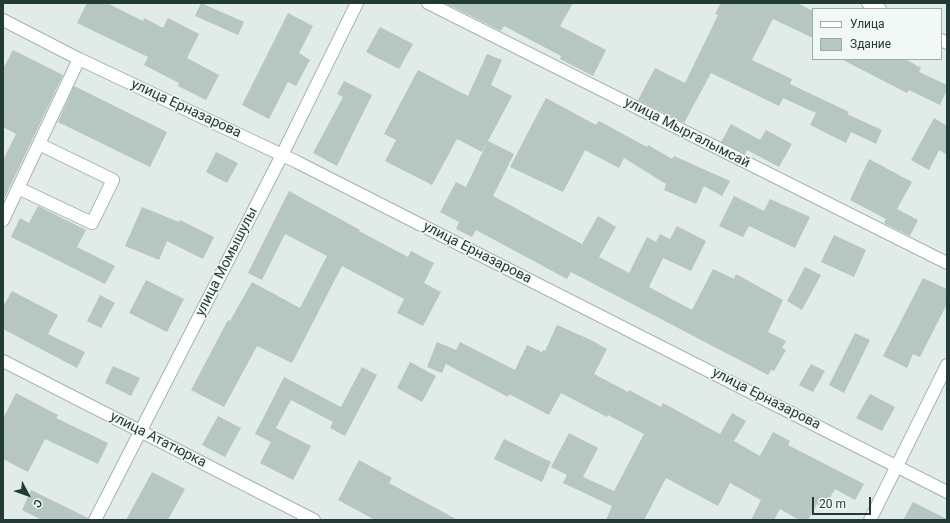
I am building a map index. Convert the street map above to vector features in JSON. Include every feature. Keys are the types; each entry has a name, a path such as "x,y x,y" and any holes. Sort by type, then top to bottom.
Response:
{"street":[{"name":"улица Момышулы","path":"95,520 282,155 357,3"},
{"name":"улица Мыргалымсай","path":"428,3 947,262"},
{"path":"868,3 878,8"},
{"name":"улица Ерназарова","path":"3,20 79,59 282,155 947,492"},
{"path":"3,220 79,59"},
{"path":"18,188 92,223 113,180 39,144"},
{"name":"улица Ататюрка","path":"3,361 314,520"},
{"path":"870,520 947,365"}],"building":[{"path":"87,3 107,3 143,21 144,18 163,28 168,18 199,34 187,58 219,75 206,100 178,86 179,83 144,65 148,57 77,23"},
{"path":"201,3 244,22 238,35 195,16"},
{"path":"445,3 573,3 560,26 606,50 593,76 560,59 561,56 504,26 501,31"},
{"path":"721,3 797,3 812,10 812,38 773,19 752,60 792,79 790,84 849,112 847,114 882,130 876,144 851,132 846,143 810,125 816,113 783,98 779,106 711,73 684,123 638,100 655,68 685,83 718,15 715,14"},
{"path":"288,13 313,26 299,53 310,60 296,86 288,82 269,119 242,105"},
{"path":"380,27 413,44 399,69 366,52"},
{"path":"13,50 63,75 3,201 3,160 16,134 3,127 3,69"},
{"path":"487,54 502,60 491,85 512,96 482,152 457,139 432,185 385,161 396,140 384,134 418,70 468,96"},
{"path":"843,60 907,60 921,68 919,72 947,85 947,90 940,105 909,90 907,93"},
{"path":"344,81 372,95 337,166 313,153 343,97 337,94"},
{"path":"74,86 167,132 150,167 58,122"},
{"path":"546,98 596,125 599,121 647,147 648,145 672,159 674,156 730,181 722,196 704,186 696,204 664,190 666,184 624,158 619,168 585,150 563,192 510,167"},
{"path":"934,118 947,126 947,155 939,150 929,170 911,160"},
{"path":"731,124 760,140 766,130 792,144 779,167 747,150 745,154 721,142"},
{"path":"488,141 514,154 493,196 582,244 598,216 616,227 599,257 629,273 647,237 656,242 660,234 670,239 677,226 706,241 691,271 663,258 649,287 692,310 713,269 734,279 736,274 783,300 768,332 786,341 782,348 786,350 774,371 771,370 768,375 571,272 567,279 476,230 472,237 456,229 459,222 440,212 456,182 466,187"},
{"path":"216,152 238,163 227,183 206,172"},
{"path":"869,159 912,182 897,209 918,220 910,236 884,223 886,219 850,200"},
{"path":"289,191 408,257 411,251 434,263 424,283 441,292 423,326 397,313 404,299 342,266 292,363 257,346 224,407 191,390 228,320 230,321 252,282 300,308 327,256 285,234 262,280 248,273"},
{"path":"734,196 764,211 770,199 810,217 795,248 749,226 743,237 719,226"},
{"path":"38,206 86,230 77,247 115,266 105,284 11,237 20,218 29,223"},
{"path":"142,207 179,222 180,220 214,237 203,259 167,241 159,260 125,246"},
{"path":"834,235 866,250 854,277 821,262"},
{"path":"805,267 821,275 802,310 787,301"},
{"path":"923,278 947,289 947,304 920,357 913,354 907,368 883,356"},
{"path":"146,280 184,299 167,332 129,313"},
{"path":"12,291 58,315 48,334 85,352 77,368 3,329 3,307"},
{"path":"100,295 115,303 101,328 87,321"},
{"path":"557,325 607,349 594,374 628,392 629,390 661,407 663,403 720,434 732,413 746,421 734,441 760,456 773,432 790,441 788,445 864,484 855,500 835,489 824,508 817,504 808,520 799,520 780,509 774,520 751,520 761,500 730,483 718,506 666,478 644,520 606,520 612,506 563,483 567,475 551,467 569,433 598,448 583,477 614,491 644,434 561,393 549,415 509,394 508,397 446,364 442,373 427,367 437,342 456,350 460,342 515,370 527,345 542,352 543,350 545,351"},
{"path":"855,333 870,340 844,393 829,385"},
{"path":"410,362 436,376 422,402 397,388"},
{"path":"811,364 825,371 813,392 799,385"},
{"path":"113,366 140,378 131,396 105,383"},
{"path":"362,367 377,375 345,436 330,428 333,422 291,400 276,428 311,446 293,480 260,463 271,442 255,434 284,377 341,407"},
{"path":"16,393 58,415 56,418 108,443 98,464 45,439 28,472 3,459 3,419"},
{"path":"870,394 895,407 882,431 856,418"},
{"path":"218,416 241,428 225,457 202,445"},
{"path":"504,439 551,462 542,482 494,459"},
{"path":"359,460 392,478 389,483 458,520 375,520 338,500"},
{"path":"152,472 185,489 168,520 126,520"},
{"path":"31,490 88,518 88,520 42,520 22,510"},
{"path":"913,502 947,519 947,520 903,520"}]}
